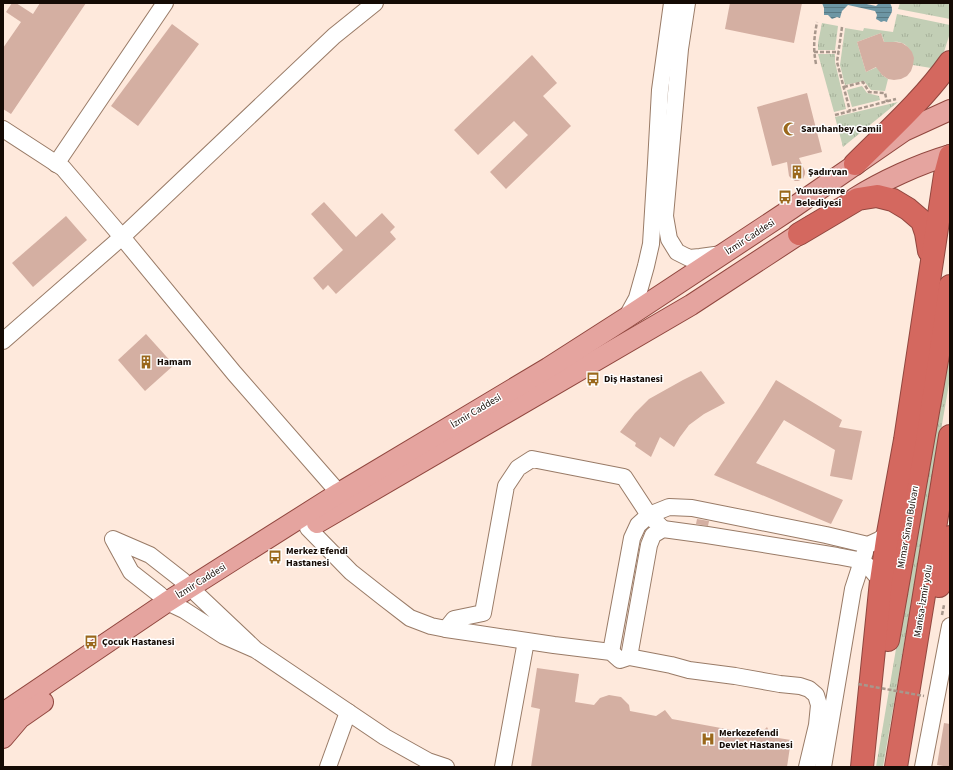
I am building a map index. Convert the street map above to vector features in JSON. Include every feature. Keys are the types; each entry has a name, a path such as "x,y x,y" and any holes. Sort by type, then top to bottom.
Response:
{"highway":[{"path":"855,164 897,123 940,76 950,62"},
{"path":"862,767 881,580 905,440 931,266 949,162"},
{"path":"799,234 858,199 877,196 893,200 908,209 922,221 926,232 931,266"},
{"name":"Mimar Sinan Bulvarı","path":"866,767 950,286"},
{"name":"Manisa-İzmir yolu","path":"897,767 950,436"},
{"path":"897,767 950,538"}],"main road":[{"name":"İzmir Caddesi","path":"305,523 339,493 541,372 626,318 791,209 904,131 950,110"},
{"name":"İzmir Caddesi","path":"3,713 172,604 305,523 692,305 868,190 907,171 939,159 949,162"},
{"name":"İzmir Caddesi","path":"3,738 20,718 172,604"}],"street":[{"path":"56,164 165,3"},
{"path":"3,341 122,237 334,36 375,3"},
{"path":"626,318 637,298 651,244 660,90 672,3"},
{"path":"687,3 680,49 665,216 669,239 677,252 689,258 723,254"},
{"path":"3,130 63,168 234,373 339,493"},
{"path":"446,629 454,619 483,613 506,486 518,468 532,459 624,477 649,515 662,529 858,560 868,566 881,580"},
{"path":"611,652 632,538 638,525 649,515 669,507 692,508 868,545 879,540 888,533"},
{"path":"305,523 351,572 410,618 431,626 526,641 611,652 620,660 630,657 689,670 800,686 809,689 816,695 819,706 817,725 807,767"},
{"path":"630,657 649,546 653,535 662,529"},
{"path":"256,650 224,636 172,604 159,594 131,572 114,539 150,555 182,580 256,650 385,737 428,760 446,767"},
{"path":"823,767 853,589 868,545"},
{"path":"923,767 950,626"},
{"path":"503,767 526,641"},
{"path":"328,767 348,712"}],"path":[{"path":"816,64 814,42 817,22"},
{"path":"842,27 837,62 850,111"},
{"path":"814,52 838,52"},
{"path":"844,88 863,82 869,92 885,94 887,102"},
{"path":"835,115 896,99"},
{"path":"858,684 924,696"}],"green space":[{"path":"900,3 950,3 950,19 898,9"},
{"path":"897,14 950,25 950,33 943,55 931,68 913,65 911,53 906,45 897,42 885,44 881,33 857,42 866,72 877,67 882,75 888,79 885,91 871,90 864,81 845,85 840,65 845,28 863,31 864,28 893,32"},
{"path":"822,23 838,26 835,50 818,50"},
{"path":"818,54 835,54 835,62 846,109 834,112"},
{"path":"862,86 867,93 879,96 880,100 852,107 847,90"},
{"path":"898,102 843,147 835,117"},
{"path":"950,330 950,378 883,767 876,767"}],"water":[{"path":"822,3 862,3 876,6 879,3 890,3 892,11 887,22 881,22 876,19 877,15 875,11 848,5 842,11 840,18 837,17 832,19 828,15 824,15"}],"building":[{"path":"12,3 16,3 33,14 40,3 86,3 11,114 3,109 3,48 21,22 6,12"},
{"path":"730,3 802,3 794,43 725,29"},
{"path":"172,24 199,44 138,126 111,106"},
{"path":"881,33 884,42 902,43 912,52 914,58 913,65 907,76 901,79 888,79 882,75 876,67 866,72 857,42"},
{"path":"532,55 557,83 543,96 571,126 506,189 490,172 528,135 514,121 478,155 454,130"},
{"name":"Saruhanbey Camii","path":"807,93 822,152 799,158 805,174 803,179 795,181 789,176 787,162 772,166 757,107"},
{"path":"324,202 356,237 382,213 395,227 390,232 396,239 336,294 328,285 323,290 313,278 343,250 311,214"},
{"path":"66,216 87,240 33,287 12,263"},
{"name":"Hamam","path":"146,334 174,365 145,391 118,360"},
{"path":"701,371 725,403 704,414 689,425 674,447 660,437 651,457 635,446 636,443 620,432 635,413 649,399"},
{"path":"776,380 842,420 839,427 862,431 852,480 830,476 835,450 784,420 756,463 843,500 831,524 714,475"},
{"path":"697,519 709,521 708,526 696,524"},
{"path":"537,668 579,674 575,702 594,705 600,698 609,695 621,697 629,705 630,711 656,716 665,710 672,719 759,735 767,727 772,737 791,740 787,767 531,767 540,709 531,707"},
{"path":"944,723 950,724 950,767 937,765"}],"place":[{"name":"Saruhanbey Camii","path":"790,129"},
{"name":"Şadırvan","path":"797,172"},
{"name":"Yunusemre Belediyesi","path":"785,197"},
{"name":"Hamam","path":"146,362"},
{"name":"Diş Hastanesi","path":"593,379"},
{"name":"Merkez Efendi Hastanesi","path":"275,557"},
{"name":"Çocuk Hastanesi","path":"91,642"},
{"name":"Merkezefendi Devlet Hastanesi","path":"708,739"}]}
